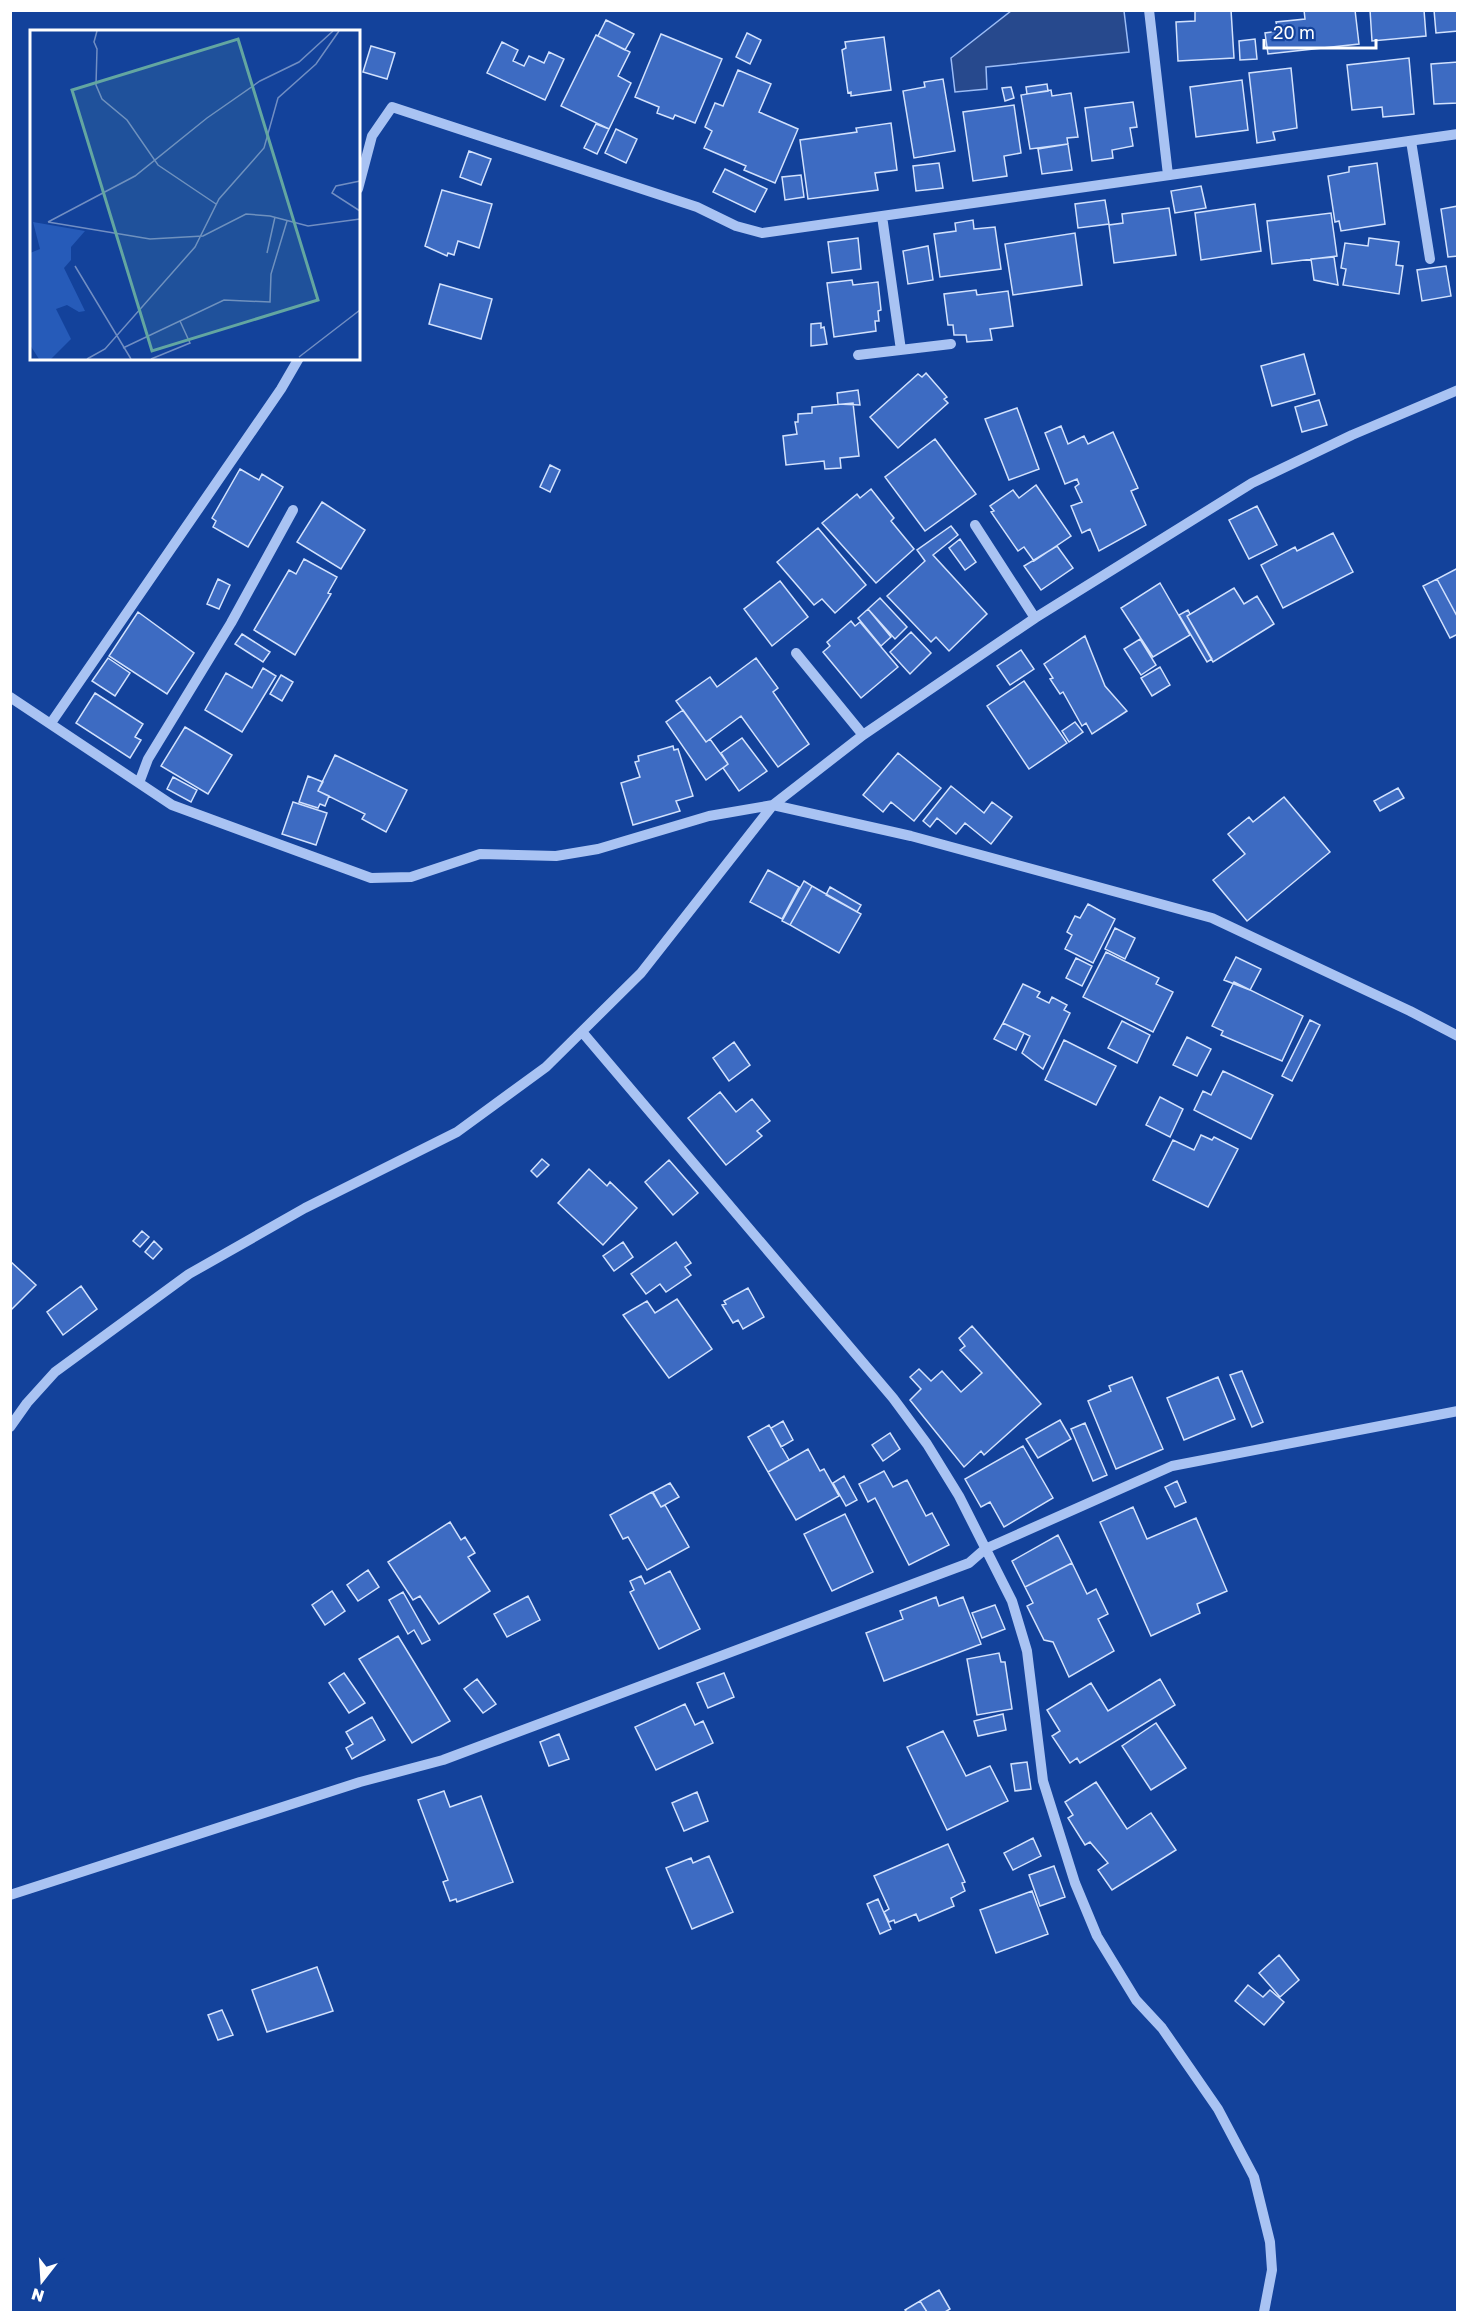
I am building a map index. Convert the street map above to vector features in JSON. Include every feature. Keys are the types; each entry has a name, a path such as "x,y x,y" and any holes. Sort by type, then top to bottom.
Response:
{"street":[{"path":"1149,10 1168,175"},
{"path":"360,181 372,136 392,107 697,207 736,226 762,234 1458,134"},
{"path":"1412,141 1430,259"},
{"path":"882,216 901,350"},
{"path":"858,355 951,344"},
{"path":"51,723 281,389 298,360"},
{"path":"10,1427 27,1403 55,1372 189,1274 304,1208 457,1132 546,1067 642,973 773,805 863,735 1035,618 1252,483 1352,435 1458,390"},
{"path":"139,783 148,759 231,623 293,510"},
{"path":"975,525 1035,618"},
{"path":"796,653 863,735"},
{"path":"10,698 172,805 210,821 371,878 411,877 480,855 556,855 598,849 709,816 773,805 922,840 1212,918 1458,1036"},
{"path":"583,1033 893,1398 927,1444 959,1496 1012,1601 1021,1626 1027,1651 1043,1781 1072,1873 1097,1936 1136,2000 1162,2028 1218,2109 1254,2177 1270,2242 1272,2270 1264,2313"},
{"path":"10,1895 360,1782 443,1760 969,1563 985,1549 1172,1466 1458,1411"}],"water":[{"path":"1011,11 1124,11 1129,52 986,67 987,89 955,92 951,58"}],"building":[{"path":"1195,10 1231,10 1234,58 1178,61 1176,22 1195,21"},
{"path":"1304,10 1355,10 1359,44 1268,54 1265,33 1278,31 1276,22 1305,19"},
{"path":"1370,10 1424,10 1426,36 1372,41"},
{"path":"1434,10 1458,10 1458,31 1436,33"},
{"path":"606,20 634,34 625,50 598,36"},
{"path":"747,33 761,40 750,64 736,57"},
{"path":"661,34 722,59 695,123 675,115 673,119 657,113 659,107 635,97"},
{"path":"596,35 630,52 618,76 631,83 609,129 561,106"},
{"path":"884,37 891,90 851,96 851,92 848,93 842,50 846,48 845,42"},
{"path":"1255,39 1257,59 1240,60 1239,41"},
{"path":"502,42 518,50 513,61 524,66 529,56 544,63 549,52 564,59 545,100 487,73"},
{"path":"371,46 395,53 387,79 363,72"},
{"path":"1409,58 1414,114 1383,117 1382,107 1352,110 1347,65"},
{"path":"1458,62 1458,103 1434,104 1431,64"},
{"path":"1291,68 1297,128 1273,132 1275,140 1257,143 1249,73"},
{"path":"738,70 771,84 759,112 798,129 775,183 744,170 746,166 704,148 712,131 705,127 715,103 723,106"},
{"path":"943,79 955,151 914,158 903,91 925,87 924,82"},
{"path":"1242,80 1248,130 1196,137 1190,87"},
{"path":"1047,84 1048,91 1027,94 1026,87"},
{"path":"1011,87 1014,98 1005,101 1002,88"},
{"path":"1051,90 1052,96 1071,93 1078,137 1067,138 1068,144 1030,149 1021,95"},
{"path":"1133,102 1137,127 1130,128 1133,146 1112,150 1113,158 1092,161 1085,108"},
{"path":"1014,105 1021,153 1004,156 1007,176 973,181 963,112"},
{"path":"891,123 897,170 875,173 878,190 808,199 800,140 857,132 856,128"},
{"path":"596,124 609,129 597,154 584,148"},
{"path":"616,129 637,139 626,163 605,153"},
{"path":"1068,144 1072,170 1042,174 1038,149"},
{"path":"469,151 491,159 481,185 460,177"},
{"path":"939,163 943,188 916,191 913,166"},
{"path":"1377,163 1385,224 1341,231 1339,221 1335,222 1328,176 1349,172 1349,167"},
{"path":"725,169 767,189 755,212 713,192"},
{"path":"801,175 804,197 785,200 782,177"},
{"path":"1201,186 1206,208 1175,213 1171,191"},
{"path":"442,190 492,204 479,248 458,241 454,255 448,253 447,256 425,246"},
{"path":"1105,200 1109,224 1078,228 1075,204"},
{"path":"1255,204 1261,251 1201,260 1195,213"},
{"path":"1458,206 1458,256 1448,257 1441,209"},
{"path":"1169,208 1176,255 1114,263 1109,225 1123,223 1122,214"},
{"path":"1331,213 1337,256 1272,264 1267,221"},
{"path":"973,220 974,229 995,227 1001,269 940,277 934,234 956,231 955,223"},
{"path":"1075,233 1082,285 1013,295 1005,244"},
{"path":"858,238 861,269 832,273 828,242"},
{"path":"1369,238 1399,242 1396,265 1403,266 1399,294 1343,285 1346,269 1341,268 1345,243 1368,246"},
{"path":"928,246 933,280 908,284 903,251"},
{"path":"1334,257 1338,285 1314,280 1311,259"},
{"path":"1446,266 1451,296 1422,301 1417,270"},
{"path":"852,280 853,285 878,282 881,310 878,311 879,321 875,321 876,331 834,337 827,283"},
{"path":"440,284 492,299 481,339 429,324"},
{"path":"976,290 977,295 1008,291 1013,326 990,329 992,340 967,342 966,335 954,335 953,325 948,325 944,294"},
{"path":"821,323 827,344 811,346 811,324"},
{"path":"1304,354 1315,394 1272,406 1261,366"},
{"path":"926,373 947,397 944,399 948,403 898,448 870,417 918,374 922,377"},
{"path":"858,390 860,405 838,404 837,393"},
{"path":"1319,400 1327,425 1302,432 1295,407"},
{"path":"853,403 859,456 840,458 841,468 825,469 824,461 786,465 783,436 797,434 795,422 798,422 798,414 812,413 812,407"},
{"path":"1017,408 1039,469 1009,480 985,419"},
{"path":"1061,426 1068,444 1084,436 1088,444 1113,432 1138,488 1131,491 1146,525 1099,551 1090,529 1082,533 1071,506 1082,502 1075,487 1079,484 1077,479 1065,484 1045,433"},
{"path":"935,439 976,494 925,531 885,477"},
{"path":"550,465 560,470 550,492 540,487"},
{"path":"240,469 259,480 262,474 283,487 248,547 213,527 216,521 212,518"},
{"path":"1036,485 1071,536 1034,561 1024,547 1018,551 991,512 994,511 990,506 1013,490 1019,498"},
{"path":"871,489 894,518 891,521 914,549 876,583 822,523 857,494 860,498"},
{"path":"322,502 365,530 341,569 297,542"},
{"path":"1257,506 1277,545 1249,559 1229,520"},
{"path":"951,526 958,535 933,555 987,614 949,651 936,637 931,642 887,596 925,561 917,550"},
{"path":"818,528 866,585 835,613 822,599 814,605 777,562"},
{"path":"1333,533 1353,572 1283,608 1261,565 1295,547 1297,551"},
{"path":"960,539 976,562 965,570 949,548"},
{"path":"1057,546 1073,568 1041,590 1024,566"},
{"path":"304,559 337,577 328,593 331,594 295,655 254,630 289,570 296,574"},
{"path":"1458,568 1458,618 1437,579"},
{"path":"218,579 230,585 219,609 207,604"},
{"path":"1437,579 1458,618 1458,634 1450,638 1423,586"},
{"path":"780,581 808,617 772,646 744,609"},
{"path":"1160,583 1190,635 1153,657 1121,608"},
{"path":"1234,588 1244,604 1257,596 1274,624 1213,662 1187,616"},
{"path":"880,598 907,627 895,639 868,609"},
{"path":"868,609 891,637 881,646 858,618"},
{"path":"1188,610 1190,614 1187,616 1212,659 1207,662 1179,615"},
{"path":"138,612 194,653 167,694 109,656"},
{"path":"851,621 855,626 860,622 898,667 861,698 823,652 830,646 827,642"},
{"path":"911,632 931,653 910,674 890,652"},
{"path":"242,634 270,652 263,662 235,644"},
{"path":"1085,636 1105,686 1127,711 1092,734 1086,723 1082,726 1063,692 1060,694 1044,664"},
{"path":"1140,639 1156,665 1141,675 1124,649"},
{"path":"1021,650 1034,669 1010,685 997,666"},
{"path":"108,658 130,673 115,696 92,681"},
{"path":"756,658 778,688 773,692 809,744 778,767 741,716 706,742 676,701 710,677 717,687"},
{"path":"1160,667 1170,685 1152,696 1141,678"},
{"path":"263,668 276,676 242,732 205,710 226,673 252,688"},
{"path":"281,675 293,682 282,701 270,694"},
{"path":"1024,681 1067,743 1029,769 987,706"},
{"path":"95,693 143,724 135,737 141,740 130,758 76,723"},
{"path":"683,710 706,742 710,739 728,764 706,780 666,722"},
{"path":"1075,722 1083,732 1069,742 1062,731"},
{"path":"185,727 232,755 208,794 161,766"},
{"path":"742,738 767,771 739,791 723,768 728,764 721,753"},
{"path":"673,746 674,750 678,749 693,796 676,801 680,811 633,825 621,783 640,777 635,762 639,761 638,756"},
{"path":"898,753 941,788 914,821 891,802 883,812 863,795"},
{"path":"335,755 407,790 386,832 362,819 365,814 318,791"},
{"path":"308,776 323,782 318,791 329,796 325,806 320,804 318,808 299,802"},
{"path":"173,777 197,790 191,802 167,789"},
{"path":"951,786 984,813 992,802 1012,817 991,844 965,823 956,834 937,818 930,827 923,821"},
{"path":"1398,788 1404,798 1380,811 1374,801"},
{"path":"1284,797 1330,852 1247,921 1213,880 1245,854 1228,834 1249,817 1253,822"},
{"path":"293,802 327,813 316,845 282,834"},
{"path":"768,870 799,887 782,919 750,902"},
{"path":"804,881 812,886 790,925 782,921"},
{"path":"812,886 861,914 839,953 790,925"},
{"path":"830,887 861,905 857,912 826,895"},
{"path":"1088,904 1115,919 1093,963 1065,949 1072,935 1067,932 1075,916 1080,918"},
{"path":"1115,928 1135,938 1125,959 1105,949"},
{"path":"1106,952 1159,978 1156,984 1173,992 1153,1032 1083,997"},
{"path":"1236,957 1261,969 1250,990 1224,980"},
{"path":"1076,958 1092,966 1082,986 1066,978"},
{"path":"1234,982 1303,1016 1282,1061 1221,1035 1223,1031 1212,1026"},
{"path":"1023,984 1040,992 1037,997 1049,1003 1052,997 1067,1005 1064,1010 1070,1013 1043,1069 1022,1053 1030,1036 1003,1023"},
{"path":"1310,1020 1320,1025 1292,1081 1282,1076"},
{"path":"1122,1021 1150,1035 1137,1063 1108,1048"},
{"path":"1003,1023 1024,1033 1016,1050 994,1039"},
{"path":"1187,1037 1211,1049 1197,1076 1173,1065"},
{"path":"1064,1040 1116,1066 1096,1105 1045,1080"},
{"path":"734,1042 750,1065 729,1081 713,1058"},
{"path":"1223,1071 1273,1095 1251,1139 1194,1110 1203,1091 1211,1095"},
{"path":"720,1092 736,1112 752,1099 770,1121 757,1131 762,1136 726,1165 688,1118"},
{"path":"1160,1097 1183,1109 1170,1137 1146,1125"},
{"path":"1201,1135 1212,1140 1214,1137 1238,1149 1208,1207 1153,1180 1173,1140 1194,1150"},
{"path":"542,1159 549,1165 537,1177 531,1171"},
{"path":"669,1160 698,1193 673,1215 645,1182"},
{"path":"589,1169 607,1186 610,1182 637,1208 603,1245 558,1203"},
{"path":"142,1231 149,1237 140,1247 133,1241"},
{"path":"154,1241 162,1249 153,1259 145,1252"},
{"path":"623,1242 633,1257 614,1271 603,1256"},
{"path":"676,1242 691,1263 685,1267 691,1275 666,1292 660,1284 646,1294 631,1274"},
{"path":"10,1261 36,1285 10,1311"},
{"path":"81,1286 97,1309 63,1335 47,1312"},
{"path":"748,1288 764,1317 743,1329 738,1320 733,1323 722,1305 726,1304 724,1301"},
{"path":"677,1299 712,1349 669,1378 623,1315 647,1301 655,1313"},
{"path":"972,1326 1041,1404 984,1455 981,1451 964,1467 910,1400 921,1389 910,1377 919,1369 931,1381 942,1371 961,1392 982,1373 960,1350 965,1346 959,1338"},
{"path":"1242,1371 1263,1422 1252,1427 1230,1375"},
{"path":"1132,1377 1163,1449 1116,1469 1088,1401 1111,1391 1109,1386"},
{"path":"1218,1377 1235,1419 1184,1440 1167,1398"},
{"path":"1060,1420 1071,1439 1038,1458 1026,1439"},
{"path":"783,1421 793,1440 781,1447 771,1428"},
{"path":"1085,1423 1107,1475 1093,1481 1071,1429"},
{"path":"769,1425 789,1460 768,1472 748,1437"},
{"path":"890,1433 900,1449 883,1461 872,1445"},
{"path":"1023,1446 1053,1498 1004,1527 990,1502 981,1507 965,1479"},
{"path":"808,1449 820,1471 824,1469 839,1496 796,1520 768,1472"},
{"path":"884,1471 893,1487 907,1480 926,1516 932,1513 949,1545 909,1565 875,1498 868,1502 859,1484"},
{"path":"844,1476 857,1500 846,1506 833,1483"},
{"path":"1177,1481 1186,1502 1175,1507 1165,1487"},
{"path":"670,1483 679,1497 661,1507 653,1492"},
{"path":"652,1492 661,1507 665,1505 689,1547 647,1570 628,1537 623,1539 610,1515"},
{"path":"1133,1507 1147,1539 1196,1518 1227,1591 1197,1604 1200,1613 1151,1636 1100,1522"},
{"path":"845,1514 873,1572 832,1591 804,1534"},
{"path":"450,1522 461,1540 465,1537 475,1553 468,1557 490,1591 439,1624 420,1596 413,1600 388,1562"},
{"path":"1058,1535 1072,1563 1025,1587 1012,1561"},
{"path":"1072,1563 1087,1594 1096,1589 1108,1614 1098,1619 1114,1651 1069,1677 1053,1642 1044,1640 1027,1606 1033,1603 1025,1587"},
{"path":"368,1570 379,1587 358,1601 347,1585"},
{"path":"670,1571 700,1629 659,1649 630,1592 634,1590 630,1581 641,1576 645,1584"},
{"path":"332,1591 345,1611 325,1625 312,1605"},
{"path":"403,1592 430,1640 422,1644 414,1630 408,1634 389,1600"},
{"path":"528,1596 540,1620 507,1637 494,1614"},
{"path":"936,1597 939,1606 963,1597 981,1644 884,1681 866,1633 903,1619 900,1611"},
{"path":"995,1605 1005,1629 982,1638 972,1613"},
{"path":"398,1636 450,1721 412,1743 359,1659"},
{"path":"999,1653 1001,1662 1005,1662 1012,1709 977,1715 967,1659"},
{"path":"344,1673 365,1703 349,1713 329,1683"},
{"path":"724,1673 734,1697 708,1708 697,1683"},
{"path":"477,1679 496,1704 483,1713 464,1689"},
{"path":"1160,1679 1175,1705 1080,1763 1077,1758 1070,1763 1052,1736 1060,1731 1047,1710 1091,1683 1108,1711"},
{"path":"685,1704 695,1725 703,1721 713,1743 656,1770 635,1727"},
{"path":"1003,1714 1006,1730 978,1736 974,1721"},
{"path":"372,1717 385,1740 352,1759 346,1748 353,1744 346,1732"},
{"path":"1156,1723 1186,1768 1151,1790 1122,1746"},
{"path":"943,1731 966,1776 990,1766 1008,1801 947,1830 907,1747"},
{"path":"559,1734 569,1759 549,1766 540,1742"},
{"path":"1027,1762 1031,1789 1015,1791 1011,1764"},
{"path":"1096,1782 1127,1829 1151,1813 1176,1850 1112,1890 1098,1870 1108,1863 1090,1842 1085,1845 1068,1818 1073,1815 1065,1802"},
{"path":"444,1791 450,1807 481,1796 513,1882 457,1902 456,1899 450,1901 443,1882 448,1880 418,1800"},
{"path":"697,1792 708,1821 684,1831 672,1803"},
{"path":"1033,1838 1041,1856 1013,1870 1004,1853"},
{"path":"948,1844 965,1882 962,1883 965,1891 951,1898 954,1906 919,1921 916,1914 895,1923 894,1920 889,1922 884,1912 889,1909 874,1876"},
{"path":"709,1856 733,1912 692,1929 666,1868 691,1858 693,1863"},
{"path":"1054,1866 1065,1897 1040,1906 1029,1875"},
{"path":"1032,1891 1048,1934 996,1953 980,1910"},
{"path":"878,1899 891,1929 880,1934 867,1904"},
{"path":"1279,1955 1299,1980 1280,1997 1259,1973"},
{"path":"317,1967 333,2011 267,2032 252,1990"},
{"path":"1248,1985 1263,1997 1270,1990 1284,2002 1264,2025 1235,2001"},
{"path":"222,2010 233,2035 218,2040 208,2015"},
{"path":"939,2290 950,2309 945,2312 927,2312 920,2301"},
{"path":"920,2301 927,2312 907,2312 905,2310"}]}
